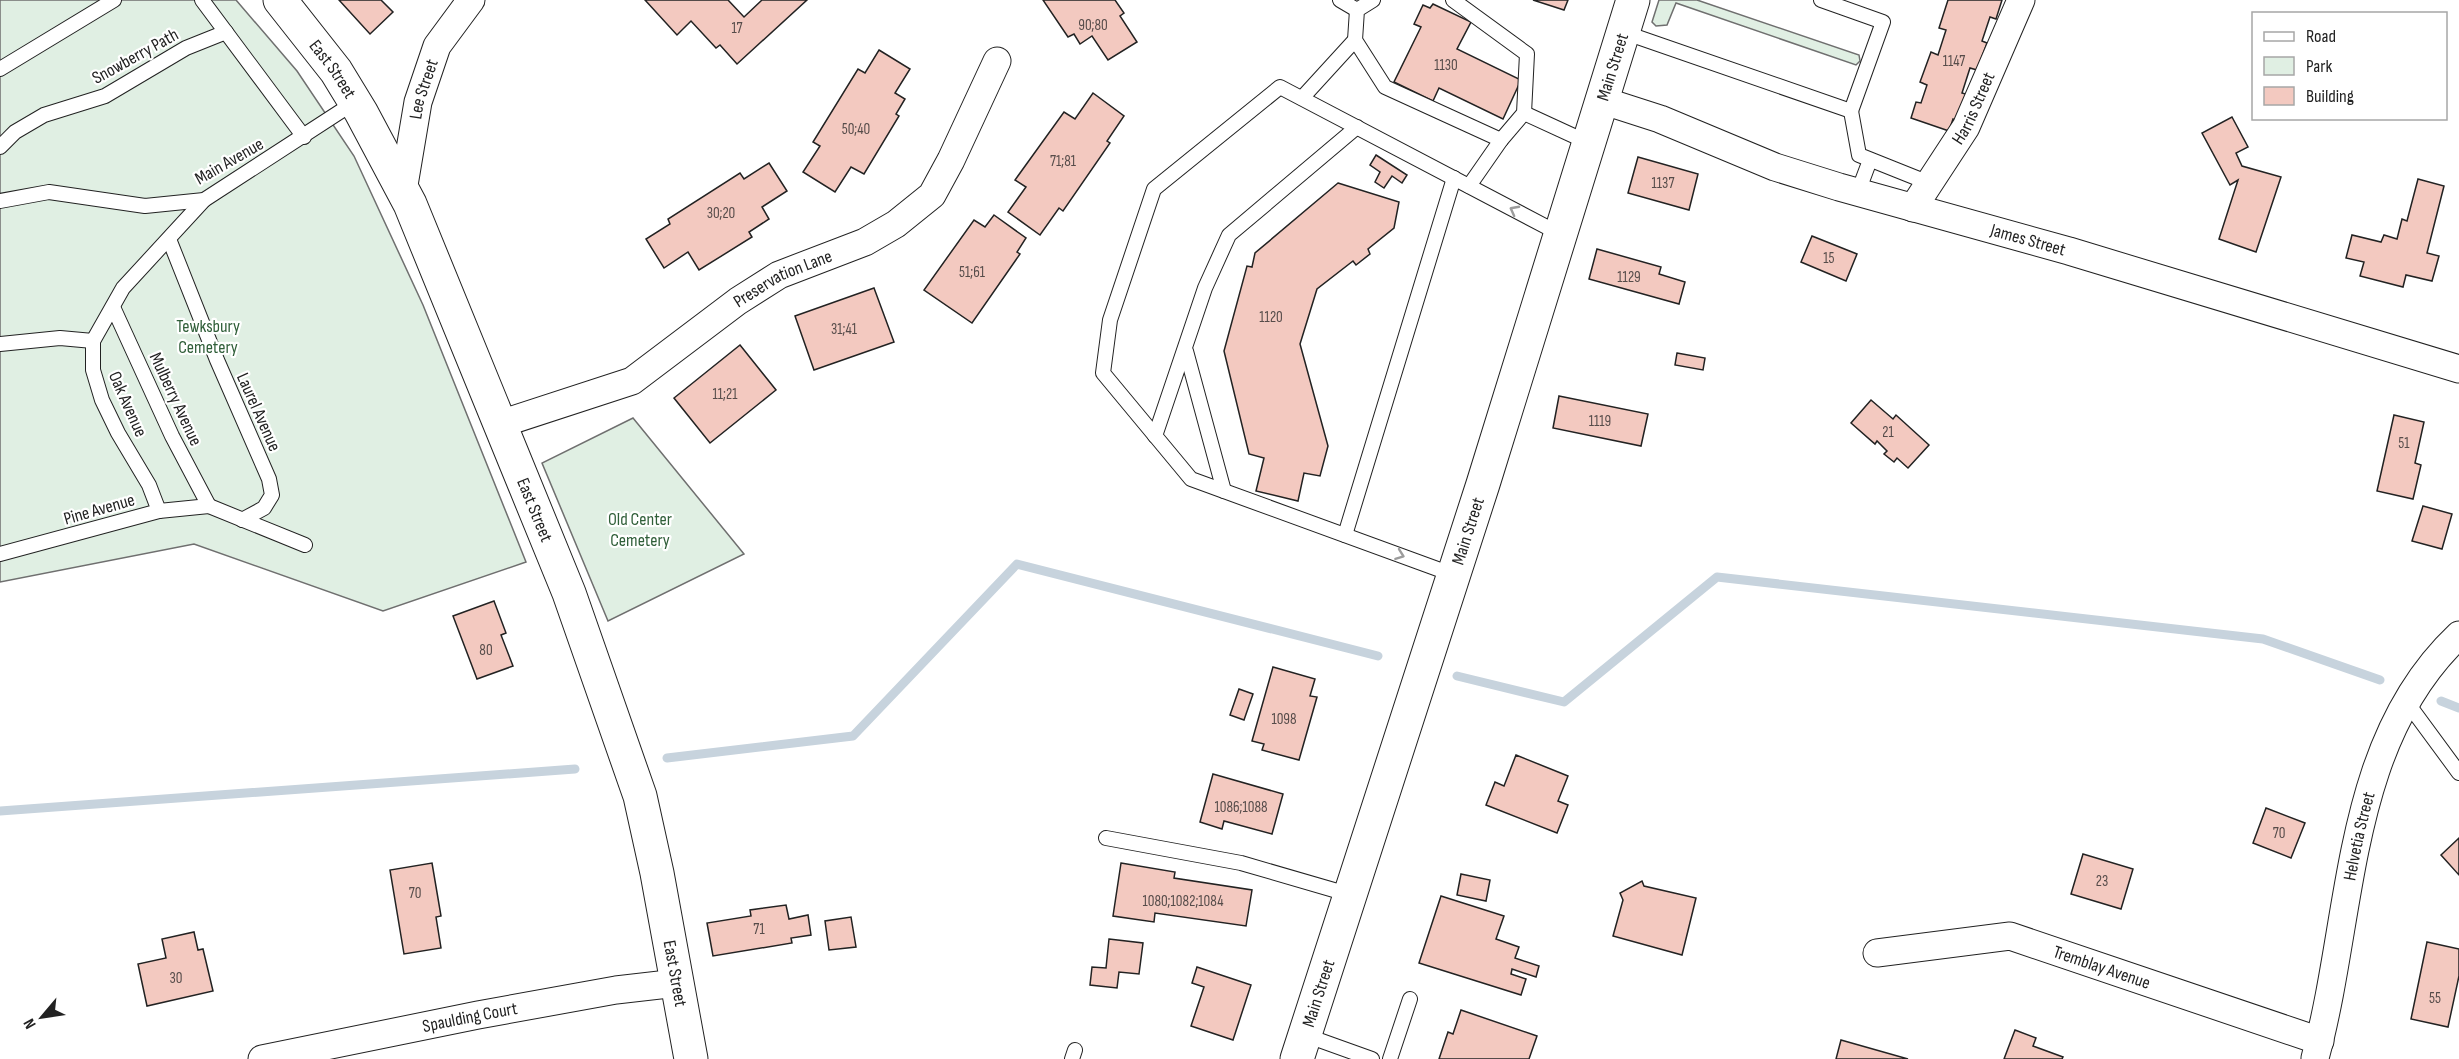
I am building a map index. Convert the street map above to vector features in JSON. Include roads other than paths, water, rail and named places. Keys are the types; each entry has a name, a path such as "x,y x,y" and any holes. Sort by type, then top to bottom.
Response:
{"main road":[{"name":"East Street","path":"280,0 336,71 403,191 570,593 640,796 657,873 691,1059"},
{"name":"Main Street","path":"1301,1047 1454,575 1633,0"}],"street":[{"name":"Lee Street","path":"403,191 418,102 437,46 471,0"},
{"name":"Harris Street","path":"1913,207 1966,127 2021,0"},
{"name":"Preservation Lane","path":"500,424 632,381 738,301 779,274 865,242 896,224 932,195 951,160 997,61"},
{"name":"James Street","path":"1601,100 1660,119 1775,167 2069,251 2459,369"},
{"name":"Helvetia Street","path":"2317,1050 2344,910 2375,770 2394,721 2406,701 2425,672 2459,635"},
{"name":"Tremblay Avenue","path":"1877,953 2010,936 2317,1050"},
{"name":"Spaulding Court","path":"262,1059 501,1011 616,990 677,983"}],"lane":[{"path":"0,69 114,0"},
{"path":"202,0 304,137"},
{"path":"1340,0 1357,10"},
{"path":"1357,10 1373,0"},
{"path":"1453,0 1527,54 1524,113 1501,140 1469,186"},
{"path":"1821,0 1883,22 1851,111 1859,155 1929,183"},
{"path":"1357,10 1355,40 1385,87 1501,140"},
{"name":"Snowberry Path","path":"0,147 15,132 44,115 105,96 186,48 226,32"},
{"path":"1623,32 1851,111"},
{"path":"1302,98 1355,40"},
{"path":"1454,575 1191,478 1103,373 1110,320 1154,189 1280,87 1560,234"},
{"name":"Main Avenue","path":"0,201 49,192 145,206 204,200 355,102"},
{"path":"1524,113 1587,142"},
{"path":"1155,436 1186,351 1205,288 1229,235 1357,127"},
{"path":"1858,192 1870,160"},
{"path":"1345,535 1454,178"},
{"name":"Oak Avenue","path":"159,511 149,485 118,433 102,400 93,370 93,341 123,288 204,200"},
{"name":"Laurel Avenue","path":"169,239 268,479 272,495 264,508 242,520"},
{"name":"Mulberry Avenue","path":"112,307 172,436 209,506"},
{"path":"0,344 60,338 93,341"},
{"path":"1186,351 1224,490"},
{"path":"209,506 305,545"},
{"name":"Pine Avenue","path":"0,554 159,511 209,506"},
{"path":"2406,701 2459,773"},
{"path":"1106,838 1241,863 1351,895"},
{"path":"1390,1059 1410,999"},
{"path":"1301,1047 1372,1059"}],"waterway":[{"path":"667,758 853,736 1017,564 1378,656"},
{"path":"1457,676 1564,702 1717,577 2263,639 2380,680"},
{"path":"2441,701 2459,708"},
{"path":"0,811 575,769"}],"park label":[{"name":"Tewksbury Cemetery","path":"208,336"},
{"name":"Old Center Cemetery","path":"640,529"}]}
